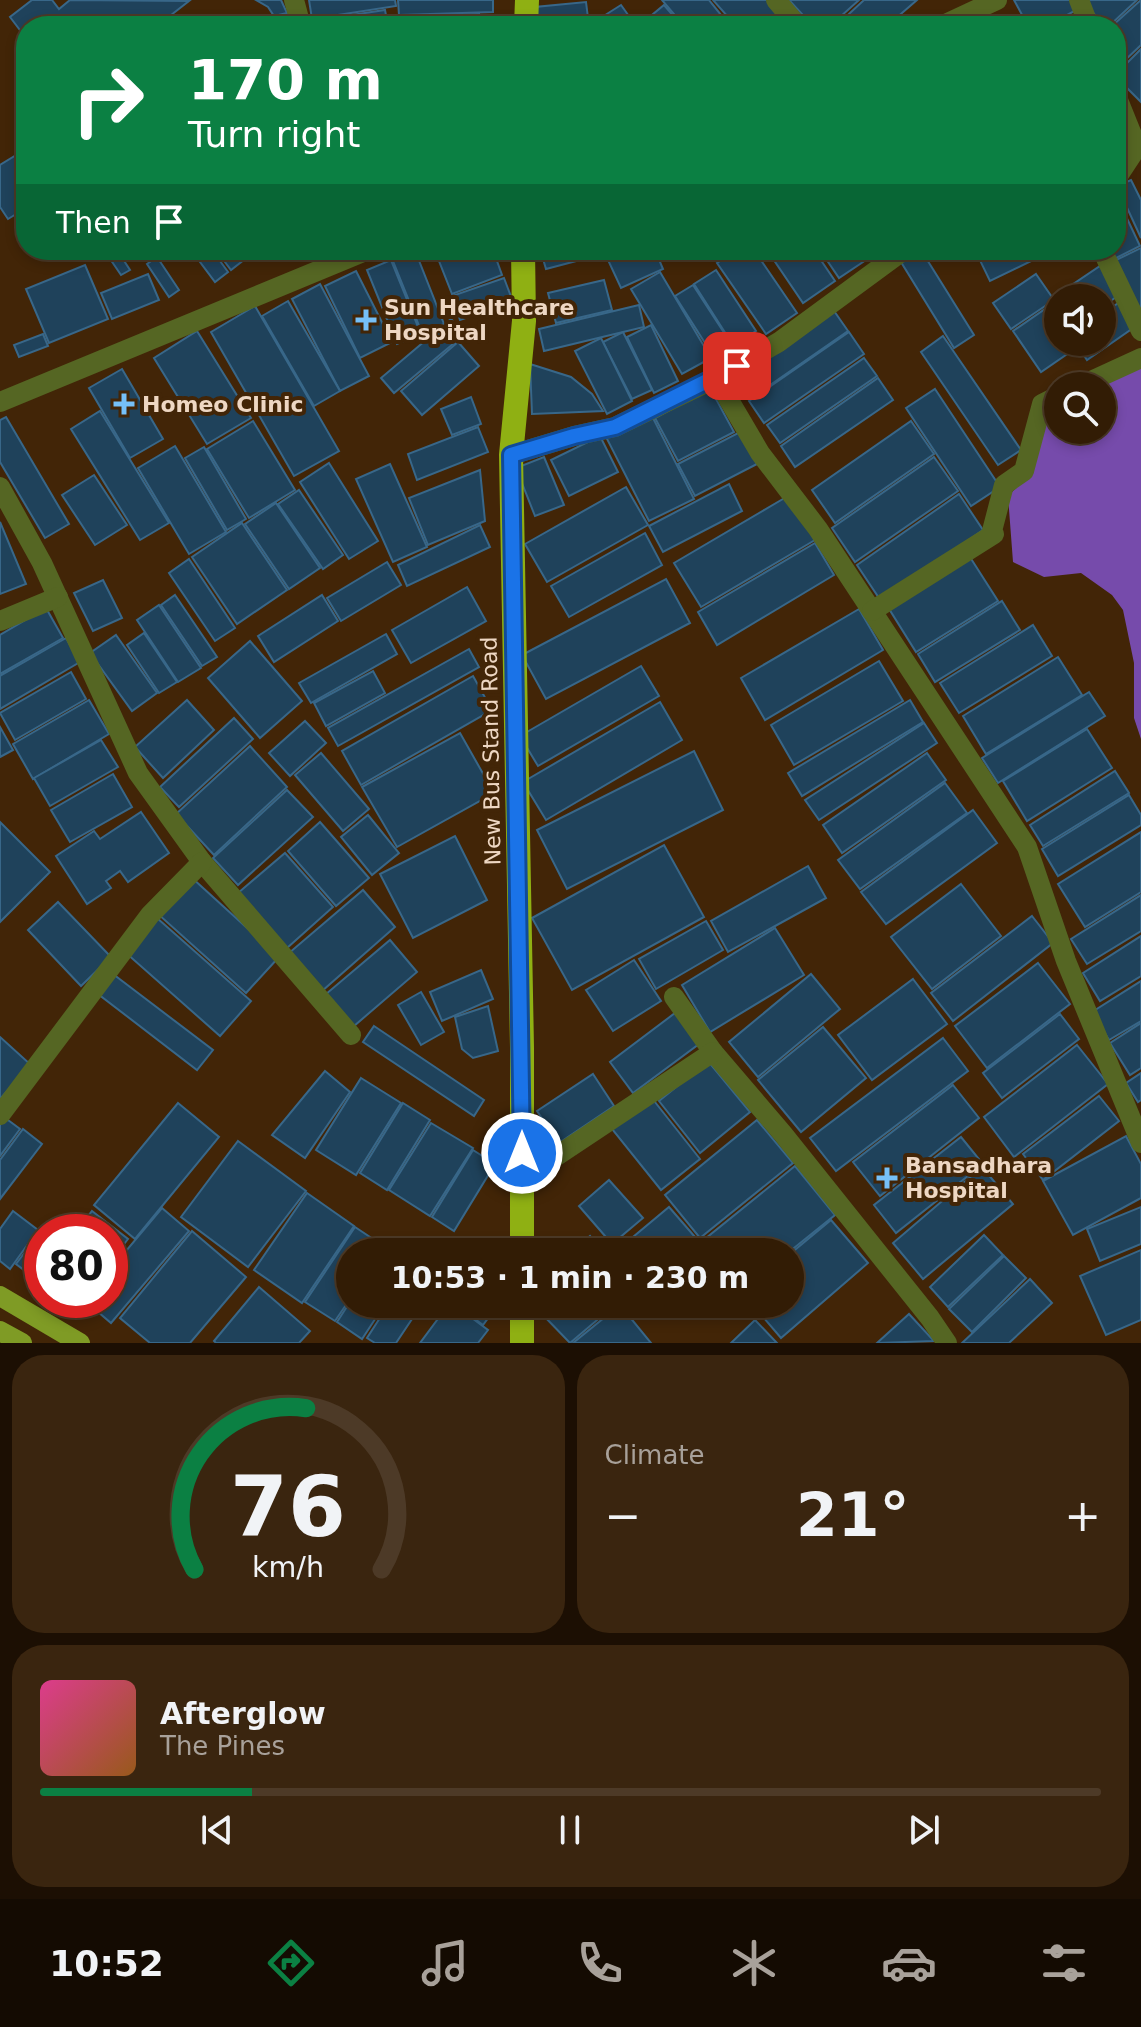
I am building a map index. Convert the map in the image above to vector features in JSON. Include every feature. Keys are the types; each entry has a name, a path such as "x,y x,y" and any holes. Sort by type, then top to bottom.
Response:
{"highway":[{"name":"New Bus Stand Road","path":"522,1238 522,1048 511,455 524,321 523,260"},
{"path":"522,1318 522,1343"}],"main road":[{"path":"0,1296 80,1343"},
{"path":"0,1331 22,1343"}],"street":[{"path":"776,0 790,16"},
{"path":"963,16 997,0"},
{"path":"1126,117 1139,145 1126,164"},
{"path":"0,402 344,260"},
{"path":"511,455 615,427 716,378 779,342 890,260"},
{"path":"1107,260 1141,331"},
{"path":"1110,372 1141,358"},
{"path":"716,378 760,453 818,529 1027,847 1066,961 1141,1143"},
{"path":"872,611 994,534 992,531 1004,485 1024,471 1044,403"},
{"path":"0,487 58,597 138,773 202,862 351,1035"},
{"path":"0,621 58,597"},
{"path":"0,1115 150,915 202,862"},
{"path":"674,997 713,1052 841,1206 947,1343"},
{"path":"522,1179 713,1052"}],"shaded area":[{"path":"1141,366 1141,739 1134,718 1134,663 1123,610 1112,595 1081,573 1044,577 1013,562 1008,496 1033,471 1044,418 1044,444 1116,444 1116,379"}],"building":[{"path":"32,0 52,0 59,9 70,0 189,1 170,16 16,16 16,25 10,17"},
{"path":"256,0 281,0 287,13 274,16 268,7"},
{"path":"309,0 395,0 396,6 331,16 312,16"},
{"path":"398,0 493,0 493,12 399,15"},
{"path":"662,0 709,0 722,16 676,16"},
{"path":"713,0 767,0 780,16 727,16"},
{"path":"789,0 859,0 841,16 804,16"},
{"path":"864,0 917,0 899,16 847,16"},
{"path":"1014,0 1076,0 1080,8 1065,16 1023,16"},
{"path":"1087,0 1137,0 1120,16 1096,16 1084,3"},
{"path":"1141,0 1141,45 1126,59 1126,16 1123,16"},
{"path":"586,2 588,16 536,16 535,7"},
{"path":"621,5 629,16 604,16"},
{"path":"664,5 673,16 651,16"},
{"path":"385,10 386,16 345,16"},
{"path":"479,14 479,16 424,16"},
{"path":"1141,49 1141,102 1126,87 1126,64"},
{"path":"16,155 16,214 8,219 0,207 0,165"},
{"path":"1131,180 1141,200 1141,238 1126,206 1126,182"},
{"path":"1126,216 1140,246 1126,253"},
{"path":"1141,248 1141,319 1114,261 1126,260 1126,255"},
{"path":"111,260 124,260 130,270 121,275"},
{"path":"159,260 179,290 169,297 147,264"},
{"path":"198,260 219,260 228,272 215,282"},
{"path":"224,260 244,260 231,270"},
{"path":"391,260 421,334 397,344 367,270"},
{"path":"419,260 444,324 422,333 393,261"},
{"path":"497,260 502,275 452,294 439,261"},
{"path":"543,260 580,260 546,269"},
{"path":"608,260 659,260 663,269 621,288"},
{"path":"722,260 761,260 797,313 766,334 717,263"},
{"path":"774,260 821,260 835,281 803,303"},
{"path":"827,260 866,260 839,278"},
{"path":"927,260 974,335 954,348 901,262"},
{"path":"980,260 1033,260 990,281"},
{"path":"85,265 108,319 49,343 26,289"},
{"path":"1100,266 1112,284 1073,284"},
{"path":"716,270 756,331 733,345 694,284"},
{"path":"356,271 392,342 360,358 325,286"},
{"path":"660,272 711,358 682,374 631,289"},
{"path":"148,274 159,300 112,319 101,293"},
{"path":"1036,274 1044,286 1044,307 1011,329 993,303"},
{"path":"504,278 513,302 460,320 452,296"},
{"path":"604,280 612,310 556,323 548,293"},
{"path":"320,284 369,376 340,391 292,299"},
{"path":"693,285 732,345 714,357 675,296"},
{"path":"288,301 340,391 314,406 262,316"},
{"path":"1120,302 1136,326 1116,340 1116,305"},
{"path":"639,305 644,327 544,351 539,329"},
{"path":"255,306 339,451 294,476 211,332"},
{"path":"832,308 848,331 753,397 737,374"},
{"path":"1044,310 1044,356 1064,356 1041,372 1013,331"},
{"path":"451,319 465,334 394,393 381,378"},
{"path":"651,325 678,381 654,393 627,337"},
{"path":"197,331 251,418 207,444 154,358"},
{"path":"623,332 652,390 632,399 603,342"},
{"path":"849,332 864,354 764,423 749,401"},
{"path":"43,334 48,346 19,357 14,345"},
{"path":"943,336 1021,450 998,465 921,352"},
{"path":"601,338 632,401 607,414 575,351"},
{"path":"458,342 479,366 422,415 401,391"},
{"path":"864,358 877,376 780,443 767,425"},
{"path":"530,364 571,377 592,394 603,411 532,414"},
{"path":"122,369 163,439 130,458 89,388"},
{"path":"878,378 893,400 795,467 781,446"},
{"path":"710,388 734,432 678,461 655,418"},
{"path":"935,389 1000,487 971,506 906,408"},
{"path":"471,397 481,424 452,435 441,409"},
{"path":"100,411 169,523 140,540 71,429"},
{"path":"650,412 694,499 649,521 605,435"},
{"path":"6,417 69,524 45,538 0,462 0,420"},
{"path":"253,421 295,490 249,518 207,449"},
{"path":"911,421 934,454 835,523 812,490"},
{"path":"478,427 488,452 417,480 408,454"},
{"path":"740,432 757,464 695,496 678,464"},
{"path":"600,436 618,472 569,496 551,460"},
{"path":"175,446 226,532 189,554 138,468"},
{"path":"204,447 246,519 227,530 185,458"},
{"path":"544,457 564,505 535,516 516,468"},
{"path":"934,457 958,491 855,562 832,528"},
{"path":"329,463 378,541 349,559 300,482"},
{"path":"390,464 427,547 393,562 356,479"},
{"path":"480,470 485,521 428,545 409,498"},
{"path":"94,475 127,525 95,545 62,495"},
{"path":"729,484 742,511 663,552 649,526"},
{"path":"626,487 648,525 547,582 525,544"},
{"path":"299,490 343,555 323,569 278,504"},
{"path":"959,494 983,530 881,601 857,565"},
{"path":"788,496 815,540 701,607 674,563"},
{"path":"276,503 320,568 289,589 245,524"},
{"path":"0,522 26,584 0,594"},
{"path":"242,523 287,590 237,624 192,557"},
{"path":"480,525 490,547 407,586 398,565"},
{"path":"645,533 662,565 569,617 551,586"},
{"path":"815,543 834,575 717,645 698,612"},
{"path":"968,554 998,601 916,652 886,604"},
{"path":"189,559 235,628 215,641 169,573"},
{"path":"387,562 401,585 341,621 327,598"},
{"path":"666,579 690,623 546,699 522,655"},
{"path":"103,580 122,618 93,631 74,593"},
{"path":"467,587 486,621 411,663 392,630"},
{"path":"175,595 217,657 202,666 161,605"},
{"path":"322,595 338,621 274,662 258,636"},
{"path":"1002,601 1020,630 935,682 918,654"},
{"path":"159,605 201,668 178,682 137,620"},
{"path":"46,608 63,638 0,674 0,635"},
{"path":"859,609 883,650 765,720 741,678"},
{"path":"1033,625 1052,656 959,713 940,683"},
{"path":"144,633 177,682 159,693 127,645"},
{"path":"386,634 397,654 311,703 299,683"},
{"path":"116,635 157,693 132,711 90,653"},
{"path":"66,638 80,662 0,709 0,676"},
{"path":"250,641 302,701 260,738 208,678"},
{"path":"469,649 479,667 338,746 328,728"},
{"path":"1058,657 1082,695 986,754 963,716"},
{"path":"879,661 903,701 794,765 771,725"},
{"path":"641,666 659,696 538,766 520,736"},
{"path":"373,671 385,693 326,726 314,703"},
{"path":"71,672 86,699 15,740 0,713"},
{"path":"473,676 492,710 361,785 342,751"},
{"path":"1089,692 1105,716 998,783 982,758"},
{"path":"89,700 109,734 33,779 13,744"},
{"path":"187,700 214,730 163,778 135,747"},
{"path":"910,700 923,722 802,796 788,773"},
{"path":"660,702 682,740 546,820 523,782"},
{"path":"234,718 253,739 179,807 160,787"},
{"path":"305,721 326,743 290,776 269,753"},
{"path":"924,723 937,743 819,820 805,800"},
{"path":"0,727 13,750 0,757"},
{"path":"1087,729 1112,768 1027,821 1003,781"},
{"path":"460,733 494,793 397,847 362,787"},
{"path":"101,740 118,767 50,806 34,778"},
{"path":"250,746 287,787 214,855 176,814"},
{"path":"694,751 723,810 567,889 537,830"},
{"path":"321,753 369,809 343,831 295,775"},
{"path":"927,753 946,780 842,853 823,825"},
{"path":"1115,771 1129,793 1043,846 1030,825"},
{"path":"113,774 132,807 70,842 51,810"},
{"path":"945,783 967,813 860,889 838,860"},
{"path":"287,790 313,817 238,885 213,858"},
{"path":"1129,795 1141,815 1141,825 1058,876 1042,849"},
{"path":"973,810 997,843 886,924 861,892"},
{"path":"141,812 169,853 128,882 120,871 106,881 111,888 87,904 56,856 94,831 100,839"},
{"path":"368,815 399,853 372,875 341,837"},
{"path":"0,822 50,872 0,922"},
{"path":"320,822 369,878 336,906 288,851"},
{"path":"1141,832 1141,892 1085,927 1058,884"},
{"path":"455,836 487,900 413,938 380,874"},
{"path":"664,845 704,917 572,990 532,918"},
{"path":"285,853 333,907 287,948 238,893"},
{"path":"808,866 826,898 728,952 711,921"},
{"path":"191,877 279,957 246,993 158,914"},
{"path":"961,884 1001,936 932,989 891,937"},
{"path":"363,890 395,927 322,991 289,953"},
{"path":"1141,895 1141,931 1087,964 1071,939"},
{"path":"58,902 111,957 81,986 28,930"},
{"path":"1032,916 1053,943 953,1021 931,993"},
{"path":"157,918 251,1001 220,1036 126,953"},
{"path":"706,921 723,950 656,989 639,959"},
{"path":"775,928 804,975 710,1032 682,985"},
{"path":"1141,936 1141,976 1100,1001 1083,973"},
{"path":"390,940 417,972 354,1026 326,994"},
{"path":"634,960 661,1001 613,1031 586,990"},
{"path":"1038,963 1070,1004 987,1068 955,1026"},
{"path":"481,970 493,999 442,1021 430,992"},
{"path":"113,974 213,1050 197,1070 98,994"},
{"path":"811,974 840,1009 758,1077 729,1042"},
{"path":"913,979 947,1024 872,1080 838,1035"},
{"path":"1141,981 1141,1021 1109,1040 1092,1012"},
{"path":"421,992 444,1032 421,1045 398,1005"},
{"path":"488,1006 498,1051 473,1058 462,1049 455,1017"},
{"path":"675,1013 699,1044 633,1093 610,1062"},
{"path":"1060,1014 1079,1039 1002,1098 983,1073"},
{"path":"1141,1023 1141,1068 1130,1075 1110,1043"},
{"path":"374,1026 484,1100 474,1116 363,1042"},
{"path":"823,1027 866,1078 801,1132 758,1080"},
{"path":"0,1037 31,1065 0,1099"},
{"path":"943,1038 968,1071 836,1171 810,1138"},
{"path":"1077,1045 1108,1084 1014,1157 984,1117"},
{"path":"708,1061 750,1112 700,1153 659,1101"},
{"path":"325,1071 350,1092 305,1158 272,1135"},
{"path":"1141,1073 1141,1100 1138,1102 1126,1083"},
{"path":"593,1074 614,1106 559,1143 537,1111"},
{"path":"361,1078 401,1103 356,1175 316,1150"},
{"path":"953,1085 979,1118 880,1196 853,1162"},
{"path":"1099,1096 1119,1121 1043,1180 1023,1154"},
{"path":"651,1097 700,1159 661,1190 612,1129"},
{"path":"178,1103 219,1137 135,1239 128,1233 128,1214 105,1214 94,1205"},
{"path":"403,1103 430,1120 387,1190 360,1173"},
{"path":"4,1117 20,1129 0,1156 0,1121"},
{"path":"757,1120 793,1163 700,1238 665,1195"},
{"path":"431,1123 473,1148 430,1216 389,1190"},
{"path":"23,1129 42,1144 0,1199 0,1160"},
{"path":"1126,1136 1141,1164 1141,1198 1073,1235 1043,1181"},
{"path":"961,1137 983,1164 896,1233 874,1205"},
{"path":"238,1141 306,1191 248,1267 181,1217"},
{"path":"473,1150 495,1164 454,1231 432,1217"},
{"path":"795,1166 835,1215 804,1240 706,1238"},
{"path":"982,1167 1013,1204 923,1279 893,1243"},
{"path":"609,1180 643,1218 619,1238 607,1238 579,1206"},
{"path":"307,1193 354,1226 346,1238 336,1238 336,1253 302,1303 254,1270"},
{"path":"669,1207 695,1237 694,1238 632,1238"},
{"path":"1141,1207 1141,1244 1100,1261 1087,1229"},
{"path":"162,1208 189,1231 128,1303 128,1249"},
{"path":"13,1211 24,1219 24,1250 10,1269 0,1261 0,1229"},
{"path":"831,1220 868,1263 781,1338 764,1318 804,1318 804,1242"},
{"path":"355,1227 372,1238 348,1238"},
{"path":"192,1231 246,1277 190,1343 150,1343 120,1318 128,1318 128,1308"},
{"path":"984,1235 1003,1255 948,1307 930,1287"},
{"path":"1141,1250 1141,1320 1106,1335 1080,1276"},
{"path":"24,1253 24,1270 16,1264"},
{"path":"336,1256 337,1318 335,1321 305,1302"},
{"path":"1004,1256 1026,1278 972,1332 949,1309"},
{"path":"1030,1279 1052,1303 1009,1343 962,1343"},
{"path":"259,1287 310,1331 299,1343 216,1343 214,1341"},
{"path":"909,1314 934,1341 877,1343"},
{"path":"340,1318 376,1318 362,1339 337,1322"},
{"path":"380,1318 413,1318 396,1343 375,1343 367,1338"},
{"path":"439,1318 472,1318 488,1330 478,1343 420,1343"},
{"path":"474,1318 488,1318 483,1325"},
{"path":"546,1318 599,1318 570,1343"},
{"path":"604,1318 631,1318 651,1343 573,1343"},
{"path":"755,1320 777,1343 731,1343"}],"place":[{"name":"Sun Healthcare Hospital","path":"366,320"},
{"name":"Homeo Clinic","path":"124,404"},
{"name":"Bansadhara Hospital","path":"887,1178"}],"route":[{"path":"522,1153 511,455 615,427 737,366"}]}
